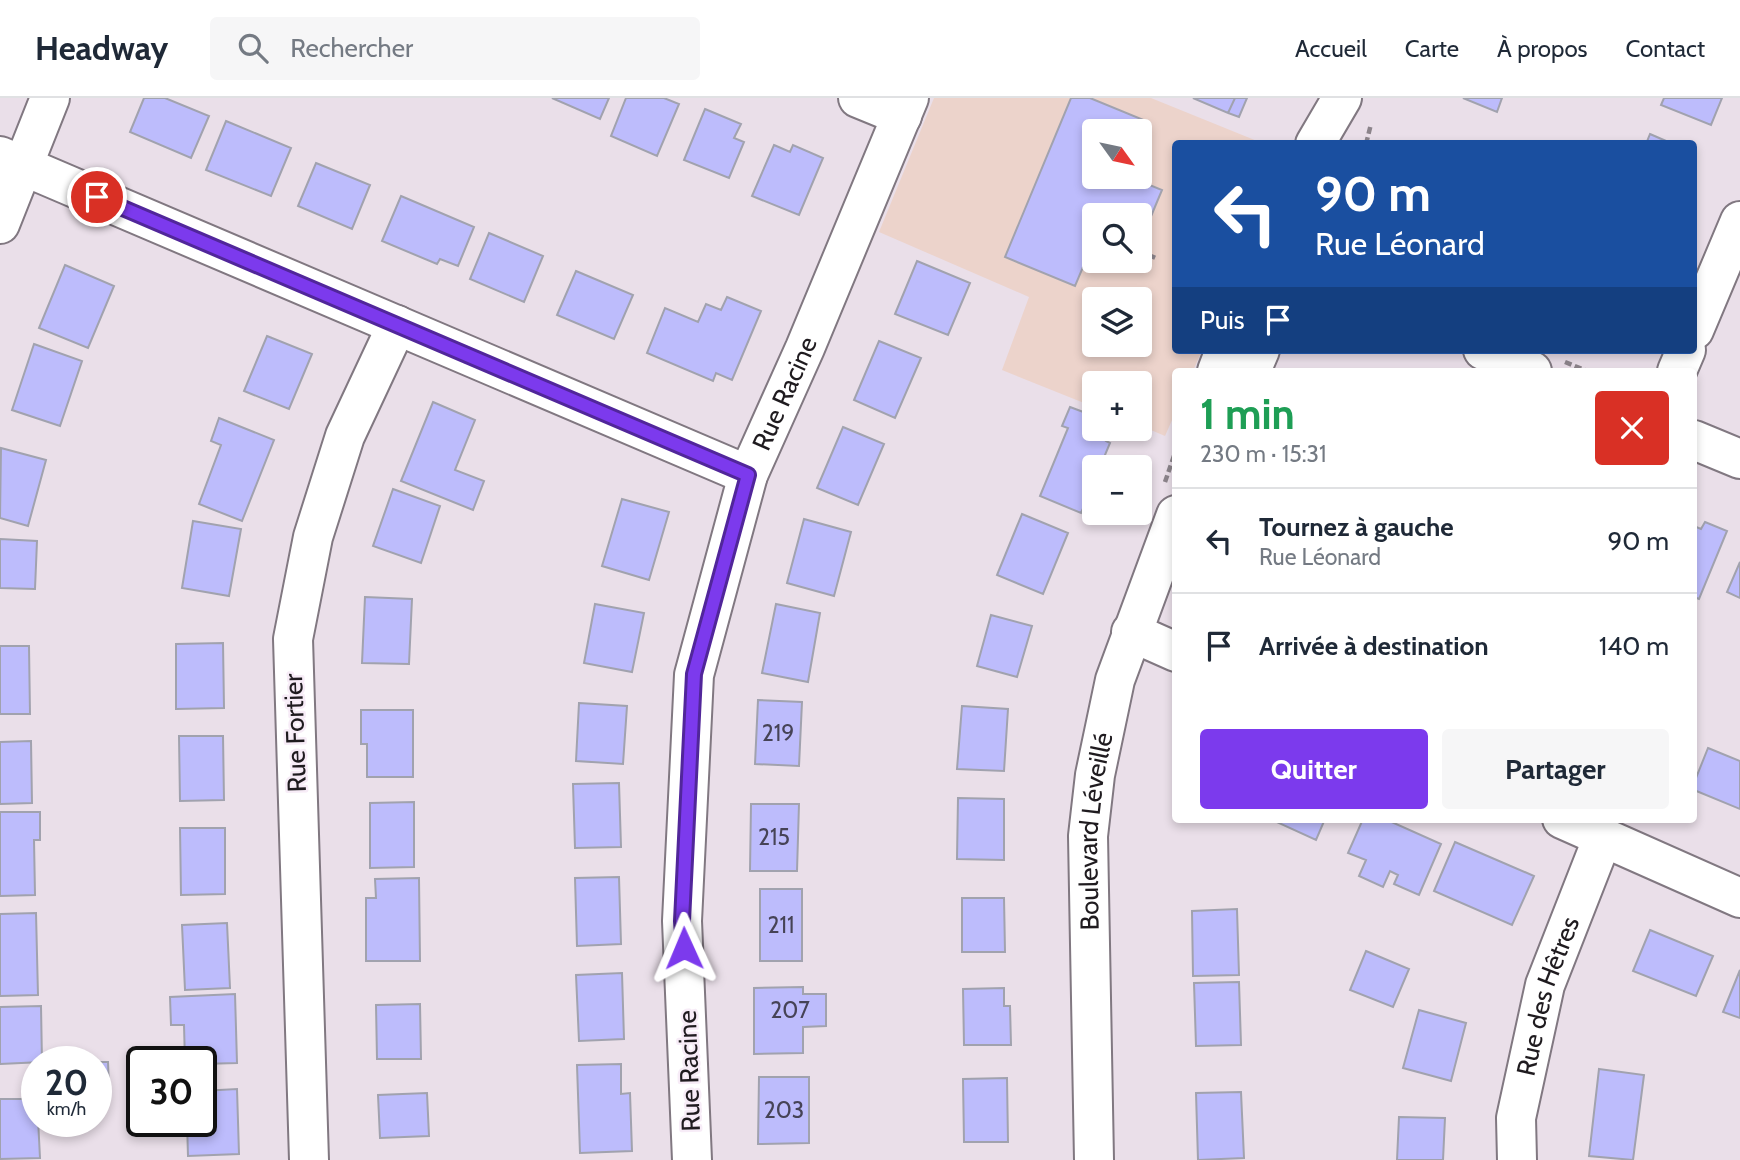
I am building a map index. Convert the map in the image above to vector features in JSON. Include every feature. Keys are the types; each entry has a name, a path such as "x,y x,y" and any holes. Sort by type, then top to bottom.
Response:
{"street":[{"path":"0,224 11,161 50,98"},
{"path":"858,98 906,107"},
{"path":"1317,140 1342,98"},
{"path":"1344,140 1356,98"},
{"name":"Rue Racine","path":"692,1160 682,921 694,674 748,475 805,348 906,107"},
{"path":"11,161 748,475"},
{"path":"1697,323 1740,221"},
{"name":"Rue Fortier","path":"309,1160 293,639 313,537 345,436 397,325"},
{"path":"1492,354 1525,368"},
{"path":"1697,441 1740,459"},
{"name":"Boulevard Léveillé","path":"1094,1160 1088,836 1095,775 1115,680 1172,525"},
{"path":"1131,632 1172,650"},
{"path":"1571,823 1740,898"},
{"name":"Rue des Hêtres","path":"1517,1160 1516,1118 1545,985 1603,837"}],"path":[{"path":"1152,256 1158,259"}],"shaded area":[{"path":"934,98 1151,98 1255,140 1172,140 1172,354 1200,354 1194,368 1172,368 1172,420 1165,436 1152,430 1152,371 1082,371 1082,402 1002,370 1029,297 879,232"}],"building":[{"path":"144,98 165,98 209,116 191,158 130,132"},
{"path":"552,98 609,98 600,119"},
{"path":"626,98 664,98 679,104 657,156 611,136"},
{"path":"1071,98 1090,98 1141,119 1082,119 1082,189 1152,189 1152,186 1162,190 1152,214 1152,203 1082,203 1082,269 1075,286 1005,257"},
{"path":"1193,98 1235,98 1228,113"},
{"path":"1235,98 1247,98 1239,117 1228,113"},
{"path":"1463,98 1502,98 1497,112"},
{"path":"1664,98 1722,98 1711,125 1661,105"},
{"path":"705,109 741,124 734,138 744,142 729,178 684,160"},
{"path":"226,121 291,148 271,196 206,170"},
{"path":"1650,134 1664,140 1648,140"},
{"path":"774,145 790,152 793,145 823,158 799,215 752,196"},
{"path":"316,163 370,185 352,229 298,206"},
{"path":"401,196 474,227 458,266 440,259 437,264 382,241"},
{"path":"489,233 543,256 524,302 470,279"},
{"path":"917,261 970,283 948,335 895,314"},
{"path":"65,265 114,286 88,348 39,328"},
{"path":"576,271 633,295 614,339 557,315"},
{"path":"727,297 761,311 732,380 716,373 713,381 647,353 665,308 698,322 706,304 721,310"},
{"path":"267,336 312,354 289,409 244,391"},
{"path":"879,341 921,358 895,418 854,400"},
{"path":"34,344 82,361 60,426 12,410"},
{"path":"433,402 475,420 455,470 484,481 473,510 401,481"},
{"path":"1070,407 1082,412 1082,441 1110,443 1105,455 1082,455 1081,513 1040,496 1068,428 1062,426"},
{"path":"219,418 274,440 242,521 199,504 221,445 211,441"},
{"path":"843,427 884,444 858,505 817,488"},
{"path":"1,448 46,460 28,526 0,518"},
{"path":"393,489 440,506 421,563 373,546"},
{"path":"622,499 669,512 649,580 602,566"},
{"path":"1022,514 1068,533 1043,594 997,575"},
{"path":"804,519 851,532 834,596 787,583"},
{"path":"193,521 241,529 229,596 182,588"},
{"path":"1705,522 1727,531 1699,599 1697,527 1701,529"},
{"path":"0,539 37,541 35,589 0,588"},
{"path":"1740,562 1740,598 1727,592"},
{"path":"365,597 412,599 409,664 362,663"},
{"path":"595,604 644,613 632,672 584,663"},
{"path":"776,604 820,613 808,682 762,673"},
{"path":"991,615 1032,626 1017,677 977,666"},
{"path":"223,643 224,708 176,709 176,644"},
{"path":"0,646 29,646 30,714 0,714"},
{"path":"758,700 802,702 799,766 755,764"},
{"path":"579,703 627,706 623,764 576,761"},
{"path":"962,706 1008,709 1004,771 957,769"},
{"path":"361,710 413,710 413,777 367,777 367,744 361,744"},
{"path":"179,736 223,736 224,800 180,801"},
{"path":"31,741 32,803 0,804 0,742"},
{"path":"1708,748 1740,761 1740,809 1697,791 1697,776"},
{"path":"619,783 621,847 575,848 573,784"},
{"path":"958,798 1004,799 1004,860 957,859"},
{"path":"414,802 414,867 370,868 370,803"},
{"path":"751,804 799,804 797,871 750,871"},
{"path":"0,812 40,812 40,840 34,840 35,895 0,896"},
{"path":"1279,823 1323,823 1316,840"},
{"path":"1361,823 1394,823 1441,844 1419,895 1394,884 1398,875 1390,871 1383,887 1359,876 1366,860 1348,853"},
{"path":"180,828 225,828 225,894 181,895"},
{"path":"1455,842 1534,876 1512,925 1434,891"},
{"path":"619,877 621,944 577,946 575,878"},
{"path":"419,878 420,961 366,961 366,898 376,898 375,879"},
{"path":"760,889 802,889 802,961 760,961"},
{"path":"962,898 1004,898 1005,952 962,952"},
{"path":"1237,909 1239,975 1193,976 1192,911"},
{"path":"36,913 38,995 0,996 0,914"},
{"path":"227,923 230,988 185,990 182,925"},
{"path":"1650,930 1713,956 1696,996 1633,971"},
{"path":"1366,951 1409,969 1393,1007 1350,990"},
{"path":"1740,970 1740,1018 1723,1012"},
{"path":"622,973 624,1039 579,1041 576,975"},
{"path":"1239,982 1241,1045 1196,1046 1194,983"},
{"path":"803,987 803,994 826,994 826,1026 803,1027 803,1053 754,1054 754,988"},
{"path":"1004,988 1004,1006 1010,1006 1011,1045 964,1045 963,989"},
{"path":"235,994 237,1063 217,1064 217,1046 185,1046 184,1025 171,1025 170,997"},
{"path":"420,1004 421,1059 377,1059 376,1005"},
{"path":"41,1006 42,1046 21,1046 21,1063 0,1064 0,1007"},
{"path":"1419,1010 1466,1023 1451,1081 1403,1068"},
{"path":"621,1064 621,1094 630,1093 632,1151 580,1153 577,1065"},
{"path":"1599,1069 1644,1075 1633,1160 1589,1156"},
{"path":"759,1077 809,1077 809,1143 758,1144"},
{"path":"1007,1078 1008,1142 964,1142 963,1079"},
{"path":"237,1089 239,1154 188,1156 187,1137 217,1137 217,1090"},
{"path":"1241,1092 1244,1158 1198,1160 1196,1093"},
{"path":"427,1093 429,1136 380,1138 378,1095"},
{"path":"0,1099 21,1099 21,1137 39,1137 40,1158 0,1159"},
{"path":"1399,1117 1445,1118 1443,1160 1397,1160"}],"route":[{"path":"97,197 748,475 694,674 682,921 684,948"}]}
